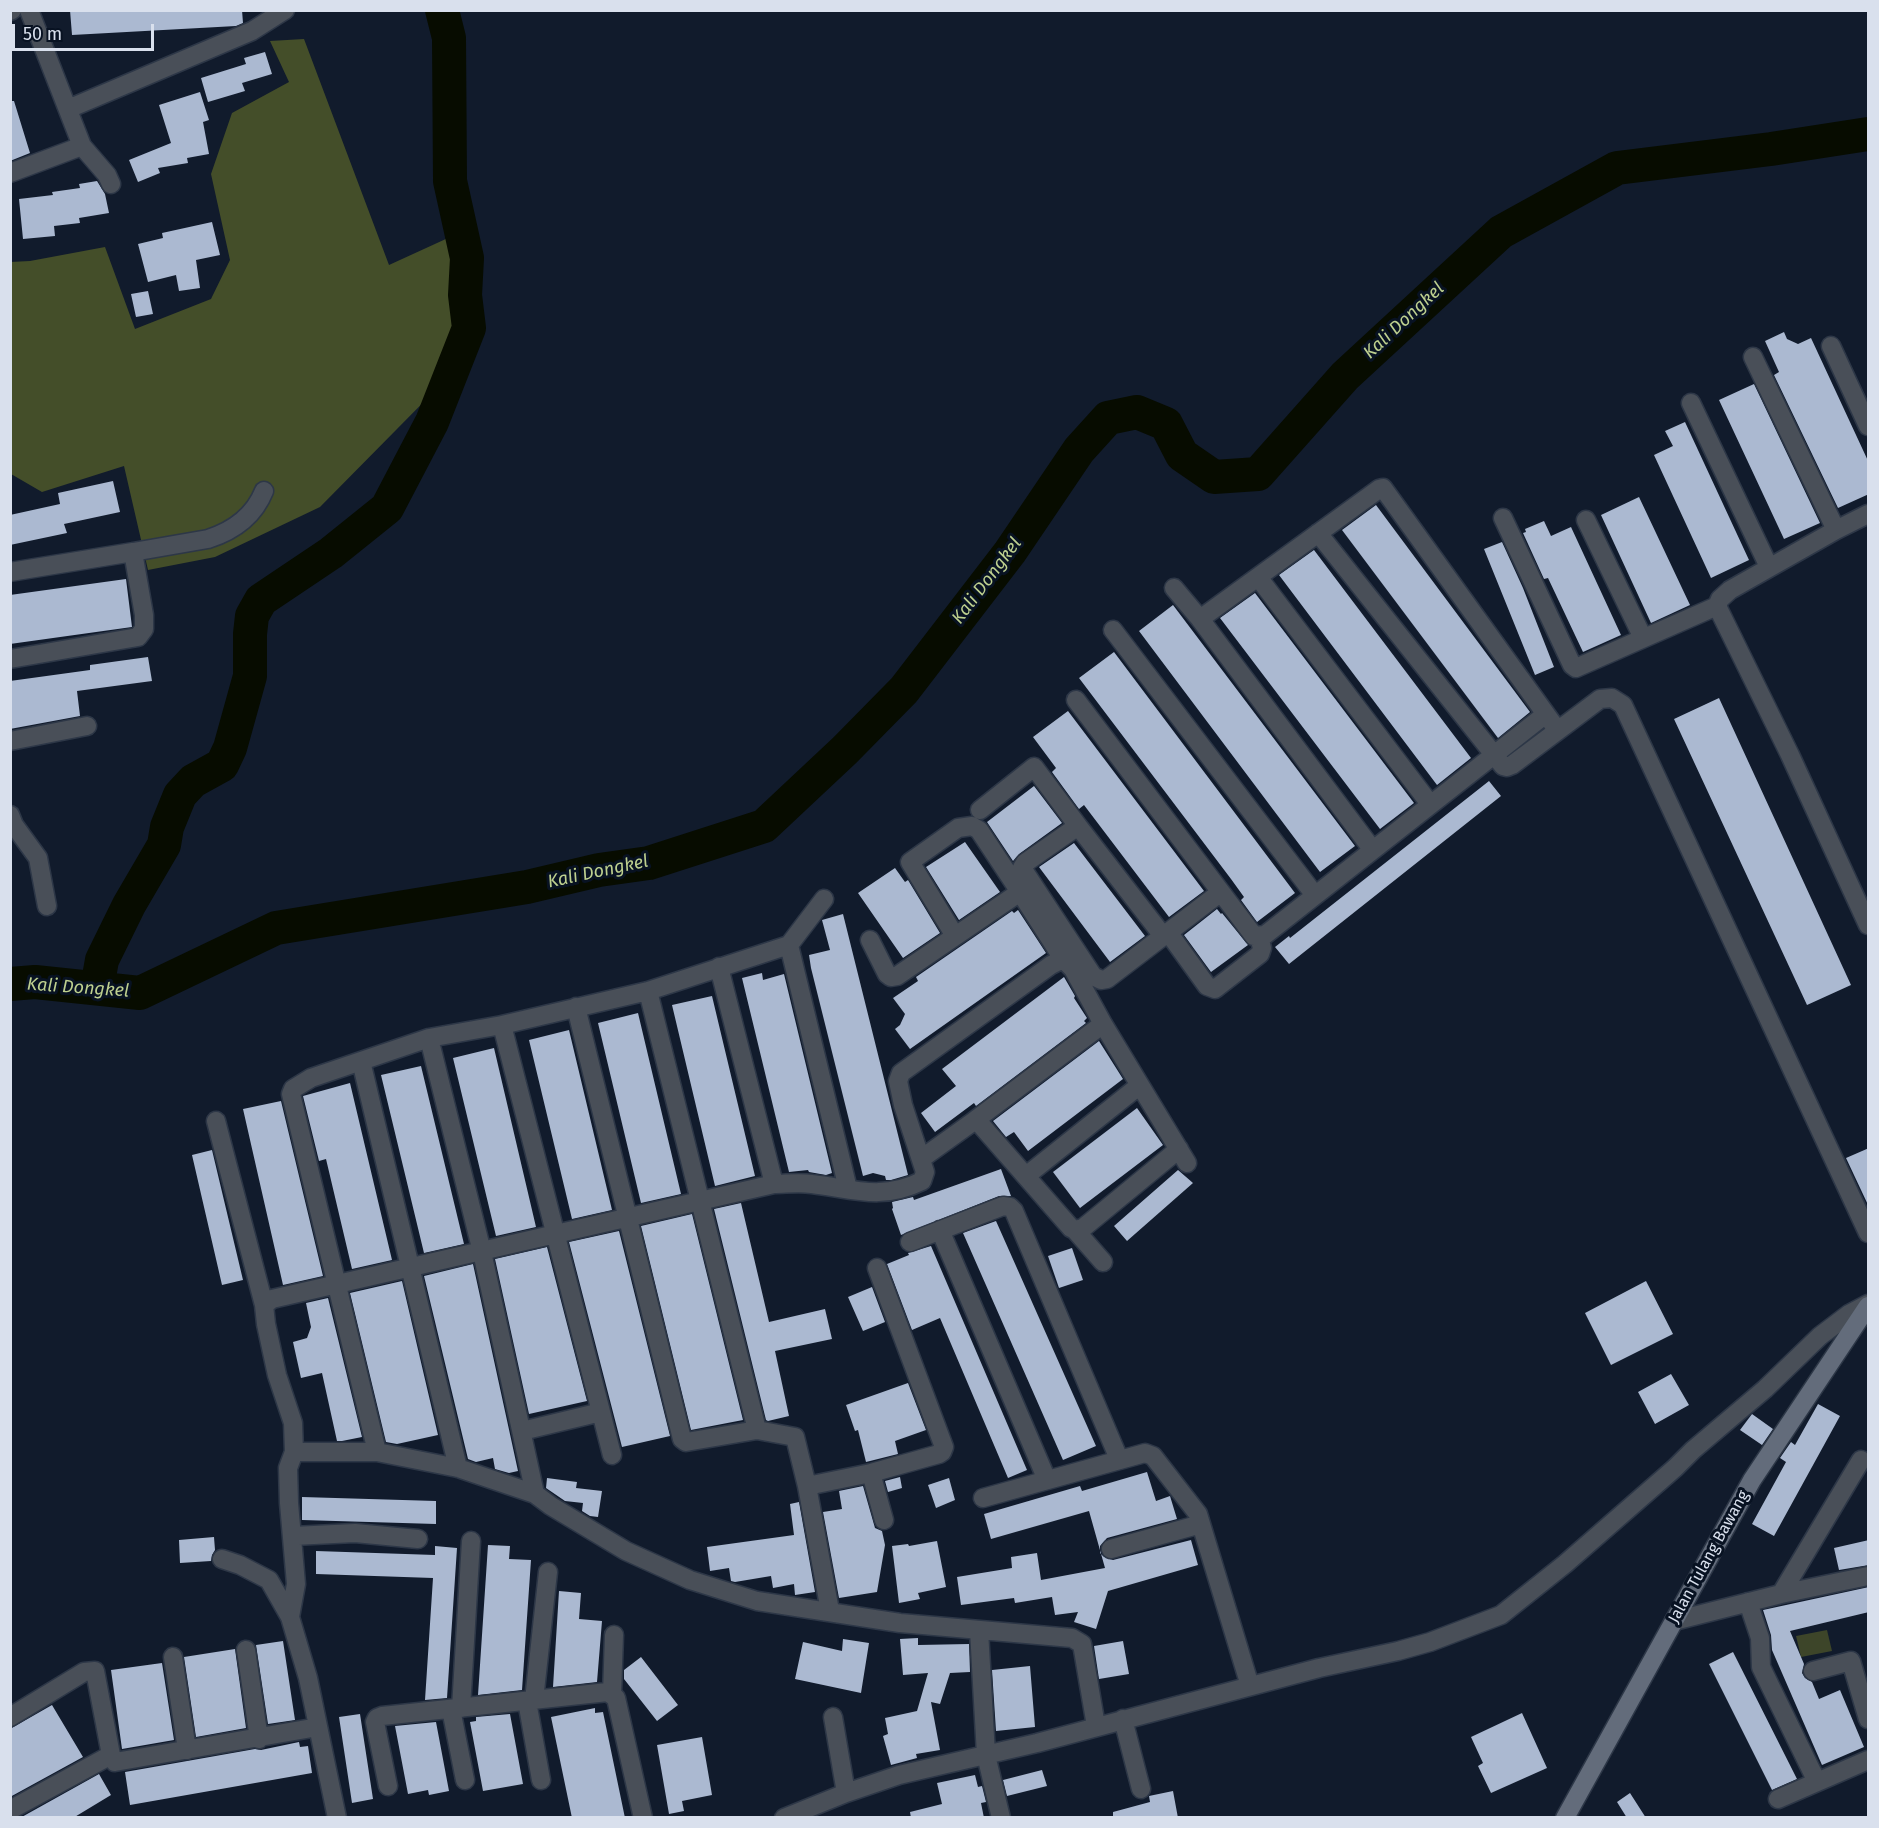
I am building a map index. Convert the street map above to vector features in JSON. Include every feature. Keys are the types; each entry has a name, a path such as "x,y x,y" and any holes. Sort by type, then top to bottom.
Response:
{"street":[{"path":"29,10 82,146 107,175 111,184"},
{"path":"68,109 252,31 285,10"},
{"path":"10,173 82,146"},
{"path":"1830,346 1869,426"},
{"path":"1753,357 1836,530"},
{"path":"1691,403 1769,567"},
{"path":"1200,619 1379,489 1385,490 1558,730"},
{"path":"10,572 208,539 242,522 258,504 264,491"},
{"path":"1503,518 1572,665 1576,668 1717,606 1720,599 1730,591 1769,567 1869,514"},
{"path":"1586,520 1642,638"},
{"path":"1318,533 1503,766 1507,767 1600,699 1612,698 1623,705 1869,1233"},
{"path":"10,659 140,635 144,629 144,615 133,552"},
{"path":"1258,577 1430,804"},
{"path":"1174,588 1200,619 1372,849"},
{"path":"1717,606 1790,755 1869,925"},
{"path":"1113,630 1314,894"},
{"path":"1076,700 1254,936 1259,937 1265,935 1314,894 1546,714"},
{"path":"10,741 87,726"},
{"path":"980,810 1034,767 1078,826 1207,986 1211,988 1215,989 1260,954 1262,948 1259,937"},
{"path":"10,815 14,825 38,858 47,906"},
{"path":"955,936 910,862 958,828 972,826 979,830 1072,969 1183,1156 1083,1228 1075,1230"},
{"path":"1078,826 1025,862 1022,868 1093,976 1101,980 1107,979 1221,892"},
{"path":"870,940 886,974 891,977 897,976 1020,892"},
{"path":"377,1452 291,1094 293,1089 310,1078 429,1038 502,1025 648,991 789,945 824,898"},
{"path":"789,945 848,1189"},
{"path":"264,1305 272,1299 774,1184 808,1183 873,1194 910,1187 922,1181 925,1173 903,1105 898,1082 902,1073 1051,964 1063,958"},
{"path":"719,968 774,1184"},
{"path":"648,991 758,1430"},
{"path":"576,1007 682,1439 686,1442 758,1430 796,1438 830,1611"},
{"path":"921,1159 1103,1024"},
{"path":"502,1025 612,1455"},
{"path":"429,1038 482,1252 535,1494"},
{"path":"361,1061 458,1468"},
{"path":"1026,1176 1140,1085"},
{"path":"216,1121 264,1305 277,1375 292,1423 294,1452 288,1468 296,1584 290,1617"},
{"path":"974,1121 981,1125 1103,1262"},
{"path":"910,1242 1003,1206 1010,1207 1014,1211 1119,1459"},
{"path":"940,1230 1047,1480"},
{"path":"807,1486 871,1473 939,1454 944,1447 877,1268"},
{"path":"784,1818 899,1775 986,1755 1319,1668 1398,1651 1430,1642 1501,1615 1565,1564 1667,1475 1765,1389 1820,1336 1849,1314 1869,1305"},
{"name":"Jalan Tulang Bawang","path":"1564,1818 1752,1480 1869,1305"},
{"path":"522,1431 601,1412"},
{"path":"294,1452 377,1452 458,1468 535,1494 626,1551 690,1580 758,1601 900,1623 1072,1638 1082,1644 1096,1726"},
{"path":"983,1498 1119,1459 1145,1453 1153,1456 1198,1514 1250,1686"},
{"path":"1781,1594 1861,1460"},
{"path":"871,1473 884,1520"},
{"path":"1111,1549 1201,1524"},
{"path":"293,1536 355,1533 418,1539"},
{"path":"465,1780 456,1709 471,1541"},
{"path":"222,1560 240,1565 269,1580 290,1617 308,1677 337,1818"},
{"path":"541,1779 531,1701 548,1572"},
{"path":"1674,1622 1781,1594 1869,1576"},
{"path":"1748,1602 1760,1638 1761,1667 1817,1782"},
{"path":"979,1630 986,1755 1001,1818"},
{"path":"612,1694 614,1635"},
{"path":"246,1650 259,1738"},
{"path":"173,1656 188,1750"},
{"path":"1814,1671 1851,1661 1869,1719"},
{"path":"10,1717 84,1672 95,1671 111,1755 115,1762 318,1727"},
{"path":"388,1786 375,1722 377,1719 608,1692 616,1698 643,1818"},
{"path":"832,1717 846,1793"},
{"path":"1123,1719 1141,1789"},
{"path":"10,1810 111,1755"},
{"path":"1778,1799 1869,1760"}],"green space":[{"path":"304,39 389,265 472,227 473,352 320,507 215,557 148,570 124,466 42,492 11,474 10,262 30,261 105,247 135,329 211,299 230,260 211,174 232,113 289,82 270,41"},
{"path":"1827,1630 1832,1651 1801,1657 1796,1636"}],"building":[{"path":"70,10 242,10 243,23 236,26 72,35"},
{"path":"265,52 272,74 242,83 245,91 208,102 201,78 246,64 244,58"},
{"path":"200,92 209,120 203,122 209,154 187,158 188,163 158,168 160,173 138,182 129,160 171,143 159,105"},
{"path":"10,101 14,101 30,153 10,161"},
{"path":"97,181 105,194 109,213 79,218 80,223 54,226 55,236 23,239 19,199 53,195 52,192 80,188 79,184"},
{"path":"212,222 220,255 196,260 200,288 179,291 176,275 148,282 138,244 163,238 162,233"},
{"path":"148,291 153,314 136,317 131,294"},
{"path":"1784,332 1787,339 1798,344 1811,338 1869,463 1869,494 1838,508 1774,375 1779,372 1765,341"},
{"path":"1754,384 1820,523 1784,539 1719,400"},
{"path":"1685,422 1749,560 1711,578 1654,455 1673,446 1665,431"},
{"path":"113,481 120,512 64,524 67,533 10,545 10,515 60,504 58,493"},
{"path":"1639,497 1690,605 1651,623 1601,515"},
{"path":"1376,505 1530,712 1498,738 1342,530"},
{"path":"1544,521 1551,536 1571,527 1621,635 1583,652 1548,578 1544,579 1523,533 1526,532 1525,529"},
{"path":"1502,542 1554,667 1535,675 1484,549"},
{"path":"1314,550 1471,758 1437,785 1279,575"},
{"path":"126,579 132,627 10,644 10,595"},
{"path":"1255,593 1414,803 1380,829 1220,618"},
{"path":"1173,605 1355,846 1320,872 1139,631"},
{"path":"1114,652 1295,893 1257,922 1241,900 1244,897 1231,879 1079,678"},
{"path":"148,657 152,681 77,691 80,716 10,729 10,681 90,670 90,665"},
{"path":"1719,698 1851,985 1807,1005 1674,719"},
{"path":"1068,711 1204,891 1169,917 1084,805 1079,809 1052,772 1056,768 1033,737"},
{"path":"1489,781 1501,796 1289,964 1275,947 1289,936 1290,938"},
{"path":"1034,786 1062,823 1019,854 1013,861 987,822"},
{"path":"965,842 1000,892 959,920 926,867"},
{"path":"1074,843 1145,936 1110,962 1039,867"},
{"path":"895,868 905,882 908,880 940,933 903,958 858,893"},
{"path":"1217,909 1248,945 1211,972 1184,935"},
{"path":"1018,910 1046,953 910,1049 895,1029 900,1025 905,1014 893,998 918,981 916,977 1012,911 1014,913"},
{"path":"843,914 908,1175 891,1180 886,1180 885,1176 873,1173 863,1176 811,968 809,955 830,950 822,920"},
{"path":"762,973 763,980 784,974 832,1173 826,1175 808,1170 789,1172 742,978"},
{"path":"1064,977 1087,1018 1084,1021 1086,1023 976,1106 974,1103 935,1132 921,1113 956,1086 942,1069"},
{"path":"712,996 755,1176 715,1186 672,1005"},
{"path":"638,1013 681,1194 641,1203 598,1023"},
{"path":"569,1030 612,1210 572,1219 529,1040"},
{"path":"1099,1041 1123,1079 1028,1151 1014,1132 1006,1137 993,1121"},
{"path":"494,1048 536,1227 496,1236 453,1058"},
{"path":"421,1066 464,1244 424,1253 381,1075"},
{"path":"350,1083 392,1260 352,1269 326,1159 319,1161 303,1096"},
{"path":"281,1101 323,1276 283,1285 243,1109"},
{"path":"1137,1108 1163,1145 1080,1208 1053,1172"},
{"path":"1869,1148 1869,1207 1846,1158"},
{"path":"212,1150 243,1280 222,1285 192,1155"},
{"path":"1001,1169 1011,1196 999,1196 901,1235 892,1209 892,1202 913,1197 914,1200"},
{"path":"1178,1170 1193,1183 1127,1241 1114,1226"},
{"path":"741,1203 769,1322 825,1309 832,1339 775,1351 789,1416 768,1421 714,1209"},
{"path":"692,1214 743,1420 691,1430 641,1226"},
{"path":"996,1221 1096,1446 1063,1460 963,1233"},
{"path":"619,1231 670,1436 622,1447 569,1242"},
{"path":"931,1246 1027,1470 1008,1478 940,1318 912,1330 887,1264 909,1255 908,1253"},
{"path":"547,1247 587,1401 529,1414 495,1259"},
{"path":"1072,1248 1083,1280 1059,1288 1048,1256"},
{"path":"473,1264 518,1471 509,1473 495,1469 493,1458 476,1462 468,1459 424,1276"},
{"path":"402,1281 438,1435 397,1444 386,1442 350,1293"},
{"path":"1646,1281 1673,1334 1611,1365 1585,1313"},
{"path":"872,1287 885,1322 863,1331 848,1297"},
{"path":"328,1298 362,1437 342,1441 337,1441 322,1373 301,1378 293,1342 307,1338 311,1327 306,1303"},
{"path":"1671,1374 1689,1405 1655,1424 1638,1392"},
{"path":"908,1383 926,1430 895,1441 898,1454 866,1462 858,1430 855,1431 846,1405"},
{"path":"1818,1404 1840,1416 1774,1536 1752,1524 1786,1462 1780,1458 1791,1442 1795,1445"},
{"path":"1752,1414 1773,1429 1762,1445 1740,1430"},
{"path":"1147,1472 1156,1501 1170,1496 1177,1519 1107,1538 1100,1546 1100,1550 1089,1511 991,1539 984,1514 1080,1486 1082,1491"},
{"path":"900,1477 902,1488 888,1492 885,1481"},
{"path":"547,1478 577,1482 576,1488 602,1491 598,1517 590,1516 582,1511 583,1503 565,1501 546,1488"},
{"path":"949,1478 955,1500 936,1508 928,1485"},
{"path":"863,1486 875,1528 882,1531 885,1545 877,1592 839,1598 823,1512 842,1509 839,1491"},
{"path":"302,1497 436,1501 436,1524 302,1520"},
{"path":"799,1502 815,1592 795,1595 794,1584 773,1588 771,1576 735,1582 731,1581 729,1568 710,1571 707,1547 794,1535 790,1504"},
{"path":"214,1537 215,1550 211,1561 180,1563 179,1540"},
{"path":"1191,1540 1198,1565 1108,1591 1096,1629 1074,1622 1078,1612 1055,1615 1052,1597 1015,1603 1014,1598 961,1605 957,1577 1012,1568 1011,1557 1037,1553 1041,1580 1105,1568 1101,1554 1113,1560"},
{"path":"1869,1540 1869,1565 1839,1570 1834,1548"},
{"path":"937,1541 946,1587 918,1593 920,1599 899,1603 892,1546 908,1544 909,1546"},
{"path":"488,1545 510,1546 509,1559 531,1560 522,1690 478,1695"},
{"path":"435,1546 457,1548 447,1698 425,1700 433,1578 316,1574 316,1551 435,1555"},
{"path":"1869,1587 1869,1612 1790,1631 1804,1664 1802,1673 1805,1678 1812,1682 1819,1699 1840,1690 1864,1747 1822,1765 1772,1650 1771,1635 1763,1610"},
{"path":"559,1591 581,1593 579,1619 602,1621 597,1682 553,1687"},
{"path":"918,1638 918,1645 969,1644 970,1672 950,1673 940,1704 931,1702 940,1750 916,1754 917,1758 891,1765 883,1736 888,1734 885,1718 917,1711 928,1673 903,1675 900,1639"},
{"path":"843,1639 869,1643 861,1693 795,1679 803,1642 842,1651"},
{"path":"283,1641 295,1720 268,1724 256,1645"},
{"path":"1123,1641 1129,1674 1099,1679 1094,1646"},
{"path":"235,1649 246,1728 196,1737 184,1657"},
{"path":"1733,1652 1797,1779 1772,1790 1709,1664"},
{"path":"641,1657 678,1705 657,1721 624,1679 624,1670"},
{"path":"162,1663 174,1740 122,1749 111,1670"},
{"path":"1030,1666 1035,1727 996,1731 992,1670"},
{"path":"52,1705 83,1757 10,1797 10,1729"},
{"path":"595,1708 595,1713 603,1712 625,1818 572,1818 551,1717"},
{"path":"1522,1713 1547,1768 1491,1793 1478,1766 1483,1763 1471,1737"},
{"path":"360,1714 373,1799 352,1803 339,1717"},
{"path":"510,1714 523,1784 483,1791 470,1722 476,1721 476,1717"},
{"path":"436,1722 449,1791 429,1795 428,1790 408,1794 395,1726"},
{"path":"702,1737 712,1795 682,1801 684,1811 669,1814 657,1745"},
{"path":"299,1742 300,1747 308,1746 312,1773 130,1805 125,1772"},
{"path":"1042,1770 1047,1786 1007,1796 1003,1780"},
{"path":"99,1774 111,1795 73,1818 20,1818"},
{"path":"975,1775 978,1787 982,1786 986,1802 981,1803 984,1818 911,1818 910,1812 942,1804 937,1783"},
{"path":"1173,1791 1178,1818 1113,1818 1113,1812 1150,1802 1149,1796"},
{"path":"1630,1793 1646,1818 1627,1818 1617,1802"}],"waterway":[{"path":"97,988 102,960 129,905 164,845 167,827 180,795 193,781 222,765 230,748 250,676 252,616 261,600 331,553 387,508 432,422 469,328 465,295 467,258 450,181 449,38 442,10"},
{"name":"Kali Dongkel","path":"10,984 35,982 140,993 276,928 527,887 599,870 649,863 764,826 845,750 904,690 1010,552 1079,450 1108,418 1137,412 1166,424 1182,455 1214,477 1258,474 1345,376 1501,232 1617,168 1771,149 1868,134"}]}
